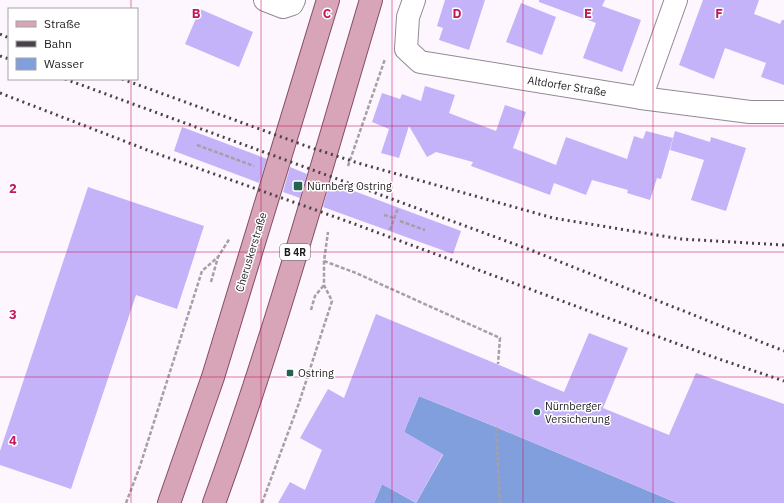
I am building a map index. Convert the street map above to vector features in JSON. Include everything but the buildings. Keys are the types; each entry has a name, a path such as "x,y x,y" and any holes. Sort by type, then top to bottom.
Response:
{"main road":[{"name":"Cheruskerstraße","path":"169,503 213,377 328,0"},
{"name":"B 4R","path":"214,503 239,434 269,341 372,0"}],"street":[{"path":"265,0 283,7 292,4 294,0"},
{"name":"Altdorfer Straße","path":"414,0 408,18 406,49 420,62 641,98 750,112 784,112"},
{"path":"641,98 676,0"}],"path":[{"path":"347,169 388,53"},
{"path":"197,145 258,168"},
{"path":"390,230 398,208"},
{"path":"384,215 394,218"},
{"path":"400,221 425,230"},
{"path":"262,503 299,402 332,301 324,285 324,261 329,225"},
{"path":"126,503 140,466 202,271 218,257 211,282"},
{"path":"324,261 356,273 500,338 498,364"},
{"path":"312,310 315,296 324,285"},
{"path":"496,427 500,503"}],"water":[{"path":"419,396 677,503 416,503 443,455 404,432"},
{"path":"382,484 416,503 374,503"}],"railway":[{"path":"0,34 8,38"},
{"path":"0,56 8,59"},
{"path":"68,80 528,249 784,351"},
{"path":"125,80 309,147 358,163 553,218 681,239 784,245"},
{"path":"0,93 155,153 341,219 713,357 784,381"}],"place":[{"name":"Nürnberg Ostring","path":"298,186"},
{"name":"Ostring","path":"290,373"},
{"name":"Nürnberger Versicherung","path":"537,412"}]}
